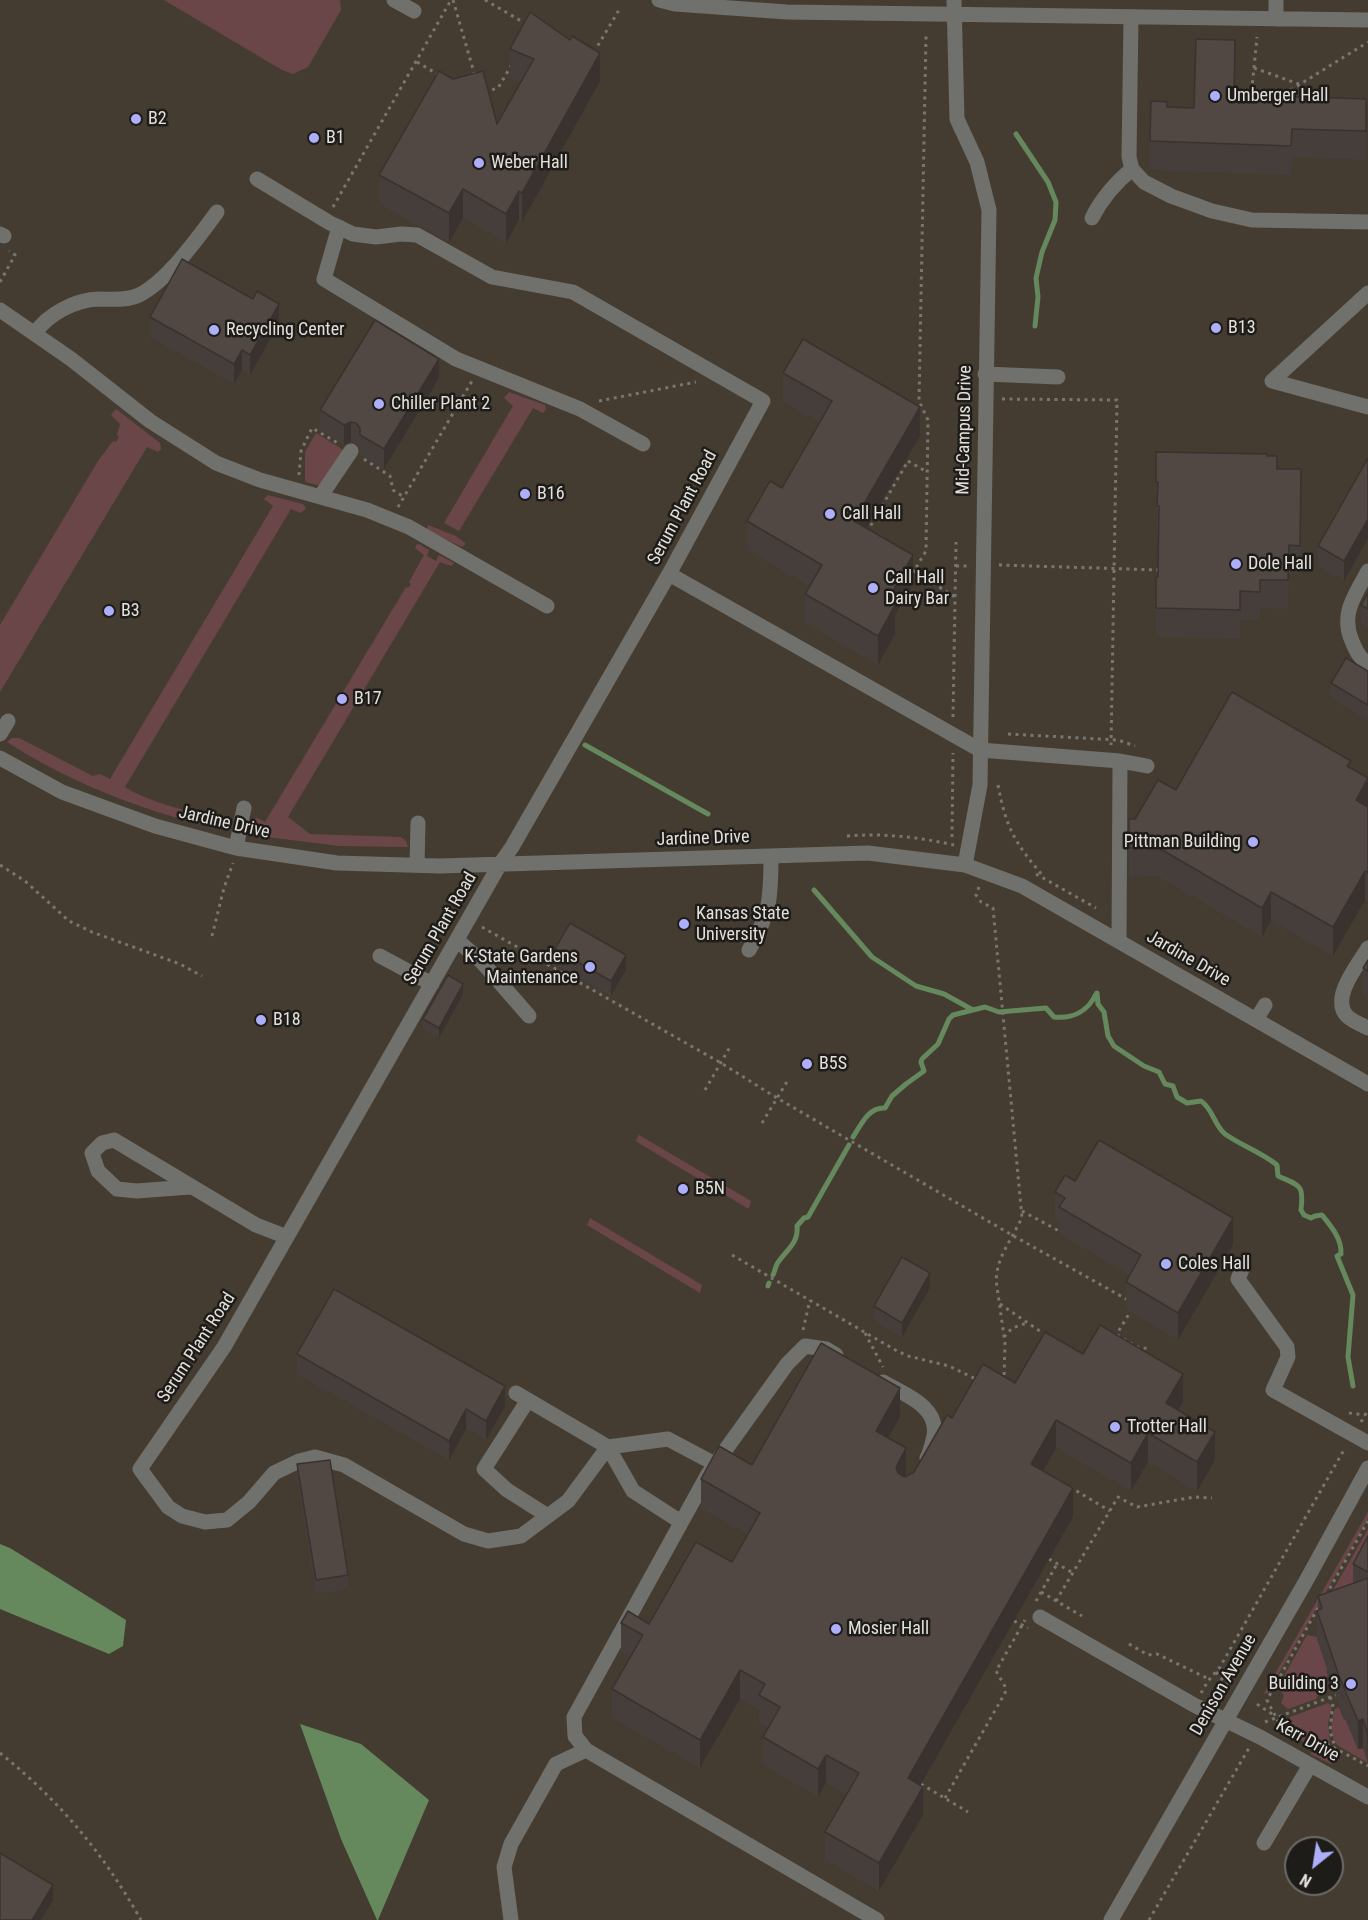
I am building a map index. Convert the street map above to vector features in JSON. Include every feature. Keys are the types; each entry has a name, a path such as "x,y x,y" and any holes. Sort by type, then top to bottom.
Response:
{"street":[{"path":"394,0 414,11"},
{"path":"659,0 675,4 787,12 954,7 1131,17 1368,20"},
{"path":"1276,0 1276,19"},
{"name":"Mid-Campus Drive","path":"954,7 957,119 977,162 989,210 980,785 965,865"},
{"path":"1131,17 1129,157 1132,169 1144,182 1171,196 1212,211 1252,219 1368,222"},
{"path":"1092,218 1098,205 1115,183 1132,169"},
{"path":"257,179 339,227 324,279 456,359 580,409 643,444"},
{"path":"35,333 54,314 75,305 96,299 136,297 156,285 198,239 217,212"},
{"name":"Serum Plant Road","path":"339,227 353,234 376,237 417,235 492,277 573,292 763,401 669,574 224,1347 140,1469 168,1507 182,1516 205,1522 227,1520 249,1502 274,1473 299,1461 315,1457 344,1465 464,1534 488,1541 521,1536 548,1516"},
{"path":"1368,293 1272,381 1368,407"},
{"path":"0,310 71,358 150,421 216,463 260,480 367,510 409,527 547,606"},
{"path":"985,374 1058,377"},
{"path":"320,497 351,451"},
{"path":"1368,571 1350,605 1346,629 1359,657 1368,664"},
{"path":"669,574 980,750 1114,760 1147,766"},
{"path":"0,734 8,721"},
{"name":"Jardine Drive","path":"0,758 62,792 154,826 236,848 337,863 482,865 868,853 965,865 1022,886 1368,1084"},
{"path":"1114,760 1119,941"},
{"path":"236,848 244,808"},
{"path":"417,865 418,823"},
{"path":"749,950 762,929 771,898 771,856"},
{"path":"457,940 482,962 529,1016"},
{"path":"1368,948 1342,993 1342,1008 1348,1017 1368,1028"},
{"path":"380,956 432,984"},
{"path":"1256,1020 1265,1005"},
{"path":"190,1187 137,1191 117,1189 98,1171 92,1153 102,1143 114,1140 256,1225 287,1237"},
{"path":"1243,1267 1238,1279 1287,1347 1288,1357 1273,1390 1368,1443"},
{"path":"846,1360 826,1349 805,1346 787,1364 715,1464 681,1522 574,1717 575,1736 586,1750 878,1920"},
{"path":"866,1372 926,1407 936,1424 931,1452 921,1470"},
{"path":"681,1522 633,1491 608,1447 522,1396 484,1469 507,1490 548,1516 567,1501 608,1447 668,1439 715,1464"},
{"name":"Denison Avenue","path":"1111,1920 1306,1581 1368,1468"},
{"name":"Kerr Drive","path":"1033,1614 1194,1705 1368,1797"},
{"path":"511,1920 504,1867 511,1844 556,1764 586,1750"},
{"path":"1264,1843 1310,1765"}],"path":[{"path":"332,209 452,0"},
{"path":"452,0 477,83"},
{"path":"485,0 533,29"},
{"path":"589,61 620,10"},
{"path":"914,571 926,551 928,420 919,401 926,36"},
{"path":"1250,108 1257,37"},
{"path":"1269,104 1368,42"},
{"path":"480,93 498,88 516,58"},
{"path":"417,62 443,77"},
{"path":"1254,68 1299,84"},
{"path":"0,282 15,255 2,248 2,235"},
{"path":"395,512 479,369"},
{"path":"597,402 703,380"},
{"path":"1002,399 1117,400 1112,740 1114,760"},
{"path":"862,541 907,461 927,472"},
{"path":"952,845 956,542"},
{"path":"904,565 955,597"},
{"path":"956,566 1172,570"},
{"path":"998,734 1112,740 1136,747"},
{"path":"998,785 1003,811 1010,830 1019,847 1044,877"},
{"path":"212,936 236,848"},
{"path":"0,865 25,881 69,921 92,932 180,964 202,976"},
{"path":"464,898 459,889 482,865"},
{"path":"469,919 721,1063 1012,1235 1135,1303 1112,1344"},
{"path":"999,986 1022,1210 1022,1218 998,1266 996,1280 1004,1337 1004,1385"},
{"path":"705,1090 730,1047"},
{"path":"762,1124 788,1080"},
{"path":"1022,1210 1061,1232"},
{"path":"732,1255 908,1356 949,1366 984,1383"},
{"path":"801,1350 800,1340 810,1300"},
{"path":"999,1303 1047,1336"},
{"path":"1004,1337 1012,1328 1026,1323"},
{"path":"864,1331 896,1389"},
{"path":"1117,1335 1137,1347 1151,1349"},
{"path":"1194,1705 1226,1657 1368,1410"},
{"path":"1062,1482 1110,1511"},
{"path":"1056,1601 1118,1497 1137,1507 1194,1497 1212,1498"},
{"path":"1283,1733 1267,1700 1269,1695 1368,1521"},
{"path":"1049,1559 1073,1573"},
{"path":"945,1798 1005,1693 1006,1688 996,1671 1022,1625 1033,1614 1041,1592 1057,1564"},
{"path":"1041,1592 1083,1616"},
{"path":"1014,1620 1032,1630"},
{"path":"1129,1644 1148,1655 1157,1654 1209,1680"},
{"path":"1216,1672 1230,1688"},
{"path":"1262,1726 1277,1717 1336,1695"},
{"path":"1330,1697 1333,1702 1330,1731 1335,1747"},
{"path":"1257,1704 1277,1717"},
{"path":"1149,1920 1251,1744"},
{"path":"1305,1746 1322,1744 1335,1747 1368,1766"},
{"path":"0,1753 29,1776 64,1811 92,1844 141,1920"},
{"path":"921,1784 968,1812"}],"shaded area":[{"name":"Kansas State University","path":"0,0 1368,0 1368,1920 0,1920"},
{"path":"164,0 340,0 341,10 308,67 293,74 282,70"},
{"path":"509,392 545,405 546,409 543,413 533,408 459,531 444,523 513,406 504,398"},
{"path":"116,409 160,443 161,449 158,452 147,447 0,692 0,625 98,461 113,441 116,442 119,437 117,435 120,424 111,415"},
{"path":"316,433 345,451 321,486 306,482 305,479 305,452"},
{"path":"268,495 303,504 306,508 301,513 291,509 125,787 160,803 227,820 231,825 230,830 185,820 139,806 93,788 49,767 7,742 12,738 19,738 93,776 100,774 110,779 273,506 264,499"},
{"path":"428,525 456,536 465,545 462,547 429,531"},
{"path":"419,544 429,550 427,556 436,561 439,555 454,563 451,566 440,562 288,817 310,834 401,837 406,841 408,847 339,846 251,835 253,819 257,818 265,822 406,587 408,588 411,584 409,582 424,555 415,548"},
{"path":"639,1135 751,1201 749,1208 637,1142"},
{"path":"590,1218 702,1285 700,1293 587,1225"},
{"path":"1368,1512 1368,1519 1267,1694 1264,1693"},
{"path":"1368,1529 1368,1572 1317,1618"},
{"path":"0,1544 126,1620 123,1646 109,1654 0,1609"},
{"path":"1307,1635 1318,1637 1328,1675 1316,1699 1288,1709 1281,1703 1284,1695 1277,1688"},
{"path":"1328,1703 1332,1706 1328,1723 1330,1743 1308,1744 1287,1733 1290,1717"},
{"path":"1339,1707 1358,1749 1363,1748 1368,1763 1334,1741 1332,1723 1335,1709"},
{"path":"300,1724 361,1744 429,1800 378,1920 341,1839"},
{"path":"1320,1747 1338,1752 1331,1764 1310,1754 1314,1749"}],"building":[{"name":"Weber Hall","path":"530,12 570,40 572,36 600,53 522,193 519,191 506,214 463,189 449,213 379,175 439,71 453,79 483,71 497,124 534,59 510,49"},
{"path":"1196,39 1235,40 1234,95 1366,99 1366,131 1292,129 1291,146 1150,141 1151,101 1167,102 1167,107 1194,108"},
{"name":"Recycling Center","path":"182,259 253,299 257,291 279,304 250,355 242,350 234,364 150,317"},
{"name":"Chiller Plant 2","path":"375,320 439,359 384,449 360,435 360,428 356,423 351,422 344,425 320,410"},
{"name":"Call Hall","path":"803,339 920,407 854,521 913,555 887,601 895,605 878,636 805,594 822,565 747,521 770,481 782,488 832,401 783,373"},
{"name":"Dole Hall","path":"1156,452 1267,454 1267,456 1277,456 1277,469 1301,469 1300,546 1289,545 1288,580 1260,580 1260,592 1240,591 1240,610 1156,608 1159,506 1157,506"},
{"path":"1368,458 1368,519 1344,561 1318,546"},
{"path":"1368,593 1368,609 1361,605"},
{"path":"1346,658 1368,671 1368,705 1331,683"},
{"name":"Pittman Building","path":"1232,692 1351,761 1347,766 1368,778 1356,800 1368,807 1368,873 1365,871 1333,927 1271,892 1262,908 1157,847 1129,848 1129,819 1135,819 1158,780 1176,790"},
{"path":"570,923 626,955 611,981 555,949"},
{"path":"1368,960 1368,971 1363,968"},
{"path":"448,975 463,984 439,1028 423,1019"},
{"name":"Coles Hall","path":"1099,1140 1233,1218 1178,1313 1126,1282 1141,1255 1059,1207 1065,1198 1055,1192 1065,1175 1075,1181"},
{"path":"902,1257 930,1273 902,1323 874,1306"},
{"path":"334,1289 505,1386 486,1421 466,1409 449,1441 297,1354"},
{"name":"Mosier Hall","path":"1100,1325 1183,1374 1166,1403 1215,1432 1197,1462 1148,1433 1131,1463 1056,1420 1031,1464 1073,1488 908,1778 923,1787 879,1863 825,1832 859,1773 826,1755 818,1769 763,1737 780,1707 759,1695 765,1684 740,1670 700,1740 612,1689 643,1635 621,1623 628,1611 649,1624 696,1542 732,1562 760,1513 701,1479 719,1446 752,1465 821,1343 900,1388 876,1431 906,1448 896,1467 898,1473 905,1477 914,1472 947,1415 952,1418 983,1364 1015,1383 1045,1332 1083,1354"},
{"path":"330,1460 348,1575 316,1580 297,1464"},
{"path":"1368,1536 1368,1572 1353,1564"},
{"name":"Building 3","path":"1368,1578 1367,1731 1363,1719 1358,1721 1339,1676 1317,1611 1322,1608 1318,1596"},
{"path":"0,1853 53,1885 32,1920 0,1920"}],"waterway":[{"path":"1016,134 1048,182 1056,202 1055,220 1042,252 1036,278 1038,297 1035,326"},
{"path":"585,745 708,814"},
{"path":"814,890 872,957 916,986 944,994 973,1010"},
{"path":"1097,993 1098,1004 1104,1012 1108,1036 1114,1046 1144,1066 1159,1072 1165,1084 1173,1086 1177,1097 1187,1103 1201,1101 1205,1104 1225,1134 1271,1160 1277,1165 1278,1176 1299,1187 1302,1195 1301,1210 1304,1215 1311,1218 1322,1215 1332,1228 1341,1248 1341,1254 1337,1256 1353,1295 1348,1357 1353,1386"},
{"path":"853,1137 862,1122 874,1110 885,1108 892,1096 924,1071 922,1059 938,1044 953,1015 985,1007 999,1012 1046,1008 1054,1017 1067,1017 1079,1013 1089,1005 1096,994"},
{"path":"773,1275 778,1262 796,1237 797,1226 808,1217 849,1145"}],"place":[{"name":"Umberger Hall","path":"1215,96"},
{"name":"B2","path":"136,119"},
{"name":"B1","path":"314,138"},
{"name":"Weber Hall","path":"479,163"},
{"name":"B13","path":"1216,328"},
{"name":"Recycling Center","path":"214,330"},
{"name":"Chiller Plant 2","path":"379,404"},
{"name":"B16","path":"525,494"},
{"name":"Call Hall","path":"830,514"},
{"name":"Dole Hall","path":"1236,564"},
{"name":"Call Hall Dairy Bar","path":"873,588"},
{"name":"B3","path":"109,611"},
{"name":"B17","path":"342,699"},
{"name":"Pittman Building","path":"1253,842"},
{"name":"Kansas State University","path":"684,924"},
{"name":"K-State Gardens Maintenance","path":"590,967"},
{"name":"B18","path":"261,1020"},
{"name":"B5S","path":"807,1064"},
{"name":"B5N","path":"683,1189"},
{"name":"Coles Hall","path":"1166,1264"},
{"name":"Trotter Hall","path":"1115,1427"},
{"name":"Mosier Hall","path":"836,1629"},
{"name":"Building 3","path":"1351,1684"}]}
